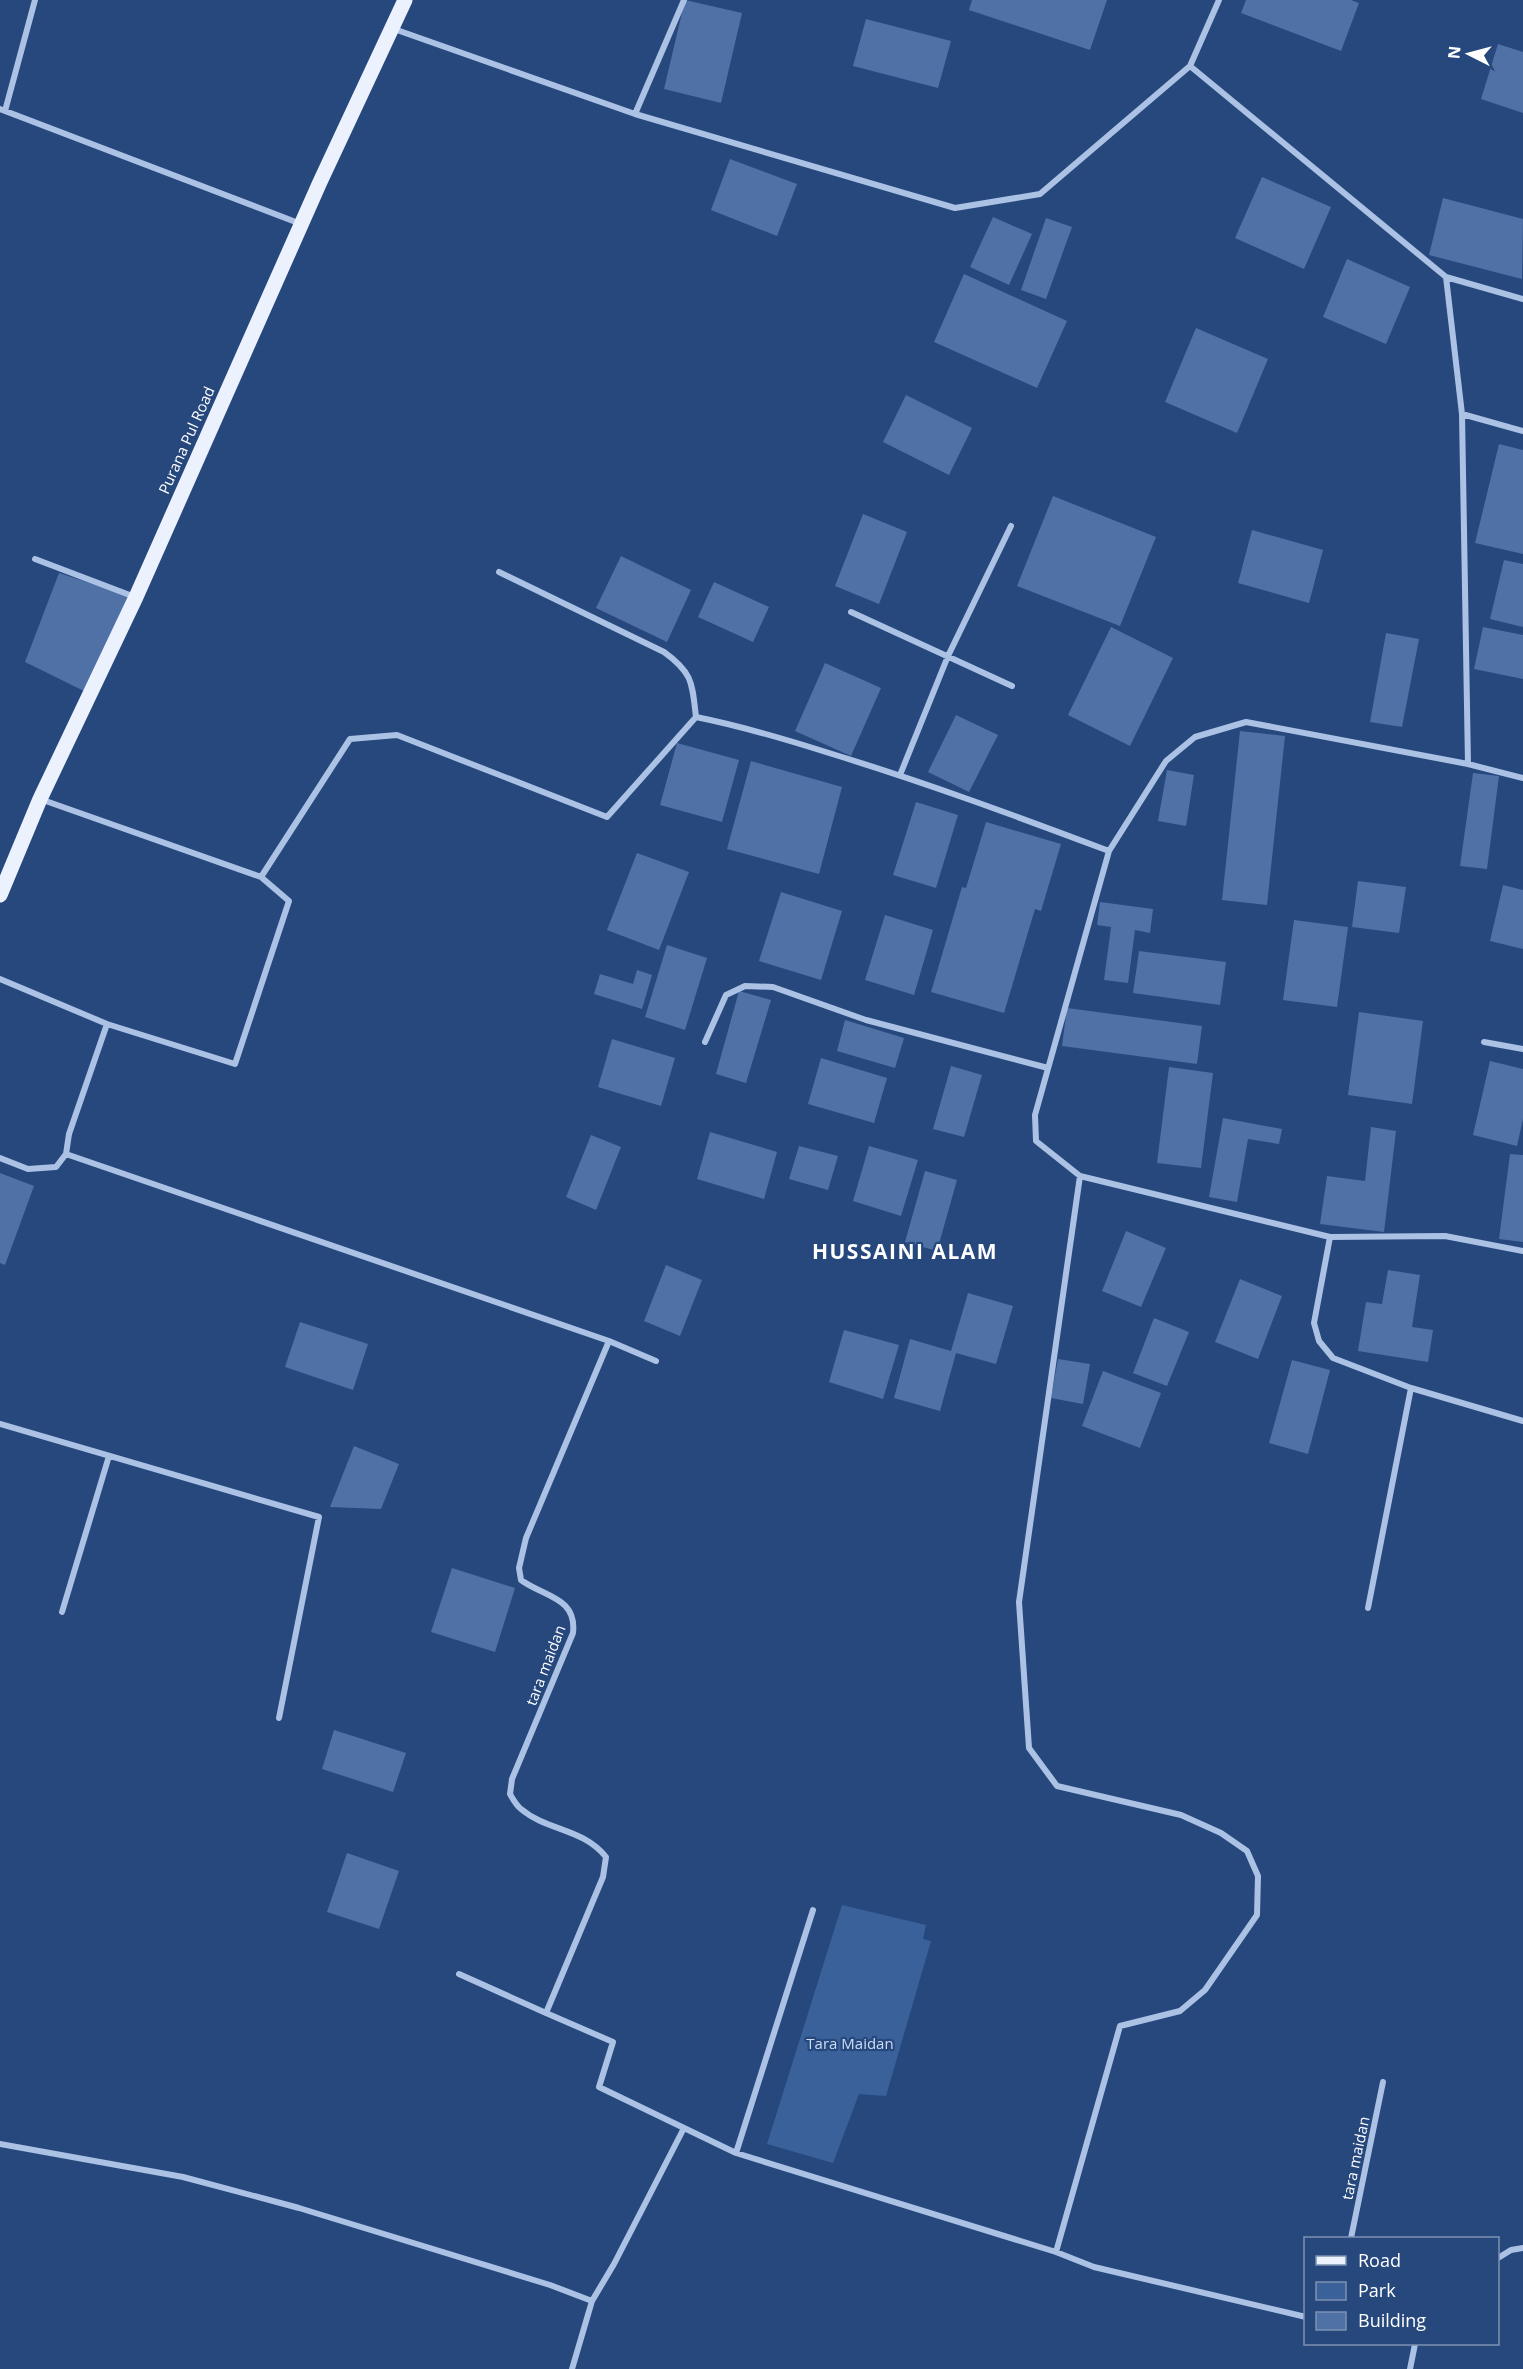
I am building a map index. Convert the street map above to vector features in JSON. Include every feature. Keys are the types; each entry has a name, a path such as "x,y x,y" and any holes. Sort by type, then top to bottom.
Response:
{"main road":[{"name":"Purana Pul Road","path":"0,895 40,799 136,597 302,224 405,0"}],"street":[{"path":"35,0 2,110 302,224"},
{"path":"635,114 684,0"},
{"path":"393,29 635,114 955,208 1040,194 1190,66 1218,0"},
{"path":"1190,66 1446,277 1523,299"},
{"path":"1446,277 1462,414 1468,764"},
{"path":"1462,414 1523,431"},
{"path":"900,775 948,656 1011,526"},
{"path":"35,559 136,597"},
{"path":"261,877 350,739 397,735 608,817 696,717 692,682 681,663 664,652 499,572"},
{"path":"851,612 1012,686"},
{"path":"696,717 736,724 900,775 964,796 1109,851"},
{"path":"1523,778 1468,764 1246,722 1196,737 1166,761 1109,851 1035,1115 1036,1141 1080,1176 1330,1237 1445,1236 1523,1251"},
{"path":"0,980 107,1024 235,1064 289,901 261,877 40,799"},
{"path":"705,1042 726,995 745,986 773,987 866,1020 1048,1068"},
{"path":"0,1158 28,1169 56,1167 66,1154 69,1134 107,1024"},
{"path":"1484,1042 1523,1049"},
{"path":"66,1154 609,1341 656,1361"},
{"path":"1056,2252 1120,2026 1180,2011 1206,1990 1257,1915 1258,1876 1247,1851 1221,1833 1181,1815 1057,1786 1029,1748 1019,1602 1080,1176"},
{"path":"1330,1237 1314,1323 1319,1341 1333,1358 1411,1388 1523,1421"},
{"name":"tara maidan","path":"546,2013 603,1877 606,1857 596,1845 585,1838 532,1816 519,1808 510,1794 512,1779 573,1633 575,1620 569,1608 554,1598 531,1588 521,1580 519,1568 526,1538 609,1341"},
{"path":"1368,1608 1411,1388"},
{"path":"0,1424 319,1517 279,1718"},
{"path":"62,1612 109,1456"},
{"path":"736,2153 813,1910"},
{"path":"459,1974 613,2042 599,2087 736,2153 1056,2252 1094,2267 1304,2317"},
{"name":"tara maidan","path":"1351,2237 1383,2082"},
{"path":"573,2369 592,2301 614,2264 684,2128"},
{"path":"0,2144 183,2177 299,2208 550,2285 592,2301"},
{"path":"1499,2257 1511,2250 1523,2248"},
{"path":"1410,2369 1415,2345"}],"green space":[{"name":"Tara Maidan","path":"842,1905 926,1925 923,1939 931,1941 886,2096 859,2094 833,2163 767,2144"}],"building":[{"path":"685,0 742,13 721,103 664,89"},
{"path":"972,0 1107,0 1090,50 969,10"},
{"path":"1246,0 1351,0 1359,3 1341,51 1241,13"},
{"path":"866,19 951,41 938,88 853,66"},
{"path":"1498,44 1523,52 1523,113 1481,99"},
{"path":"730,159 797,184 777,236 711,210"},
{"path":"1262,177 1331,207 1304,269 1235,238"},
{"path":"1443,198 1523,219 1522,279 1429,255"},
{"path":"993,217 1032,234 1009,285 970,267"},
{"path":"1046,218 1072,227 1046,299 1021,290"},
{"path":"1347,259 1410,287 1386,344 1323,317"},
{"path":"964,274 1067,321 1037,388 934,342"},
{"path":"1196,328 1268,359 1237,433 1165,402"},
{"path":"906,395 972,428 949,475 883,442"},
{"path":"1499,444 1523,450 1523,554 1475,543"},
{"path":"1053,496 1156,537 1120,626 1017,586"},
{"path":"863,514 907,532 879,604 835,586"},
{"path":"1252,530 1323,550 1309,603 1238,583"},
{"path":"621,556 691,590 667,642 596,608"},
{"path":"1504,560 1523,564 1523,627 1490,619"},
{"path":"59,573 133,597 86,692 25,662"},
{"path":"714,582 769,607 753,642 698,617"},
{"path":"1111,627 1173,658 1130,746 1068,715"},
{"path":"1483,627 1523,635 1523,679 1474,669"},
{"path":"1386,633 1419,639 1402,727 1370,722"},
{"path":"825,663 881,688 851,756 795,731"},
{"path":"956,715 998,735 969,792 928,772"},
{"path":"1240,731 1285,736 1267,905 1222,900"},
{"path":"677,743 739,760 722,822 660,805"},
{"path":"751,761 842,787 819,874 727,849"},
{"path":"1167,770 1194,775 1186,826 1158,821"},
{"path":"1473,773 1499,776 1487,869 1460,866"},
{"path":"916,802 958,815 936,888 893,875"},
{"path":"986,822 1061,844 1041,911 1035,909 1004,1013 931,992 962,887 966,888"},
{"path":"637,853 689,872 659,950 607,930"},
{"path":"1358,881 1406,887 1399,933 1352,927"},
{"path":"1503,885 1523,890 1523,949 1490,941"},
{"path":"781,892 842,911 821,980 759,961"},
{"path":"1100,902 1153,909 1150,933 1135,930 1128,983 1104,980 1111,927 1097,925"},
{"path":"885,915 933,930 914,995 865,980"},
{"path":"1294,920 1348,927 1337,1007 1283,1000"},
{"path":"667,945 707,958 685,1030 645,1017"},
{"path":"1139,951 1226,962 1220,1005 1133,993"},
{"path":"637,970 652,975 642,1009 594,994 600,974 633,984"},
{"path":"739,991 771,1000 746,1083 716,1074"},
{"path":"1067,1008 1202,1026 1197,1064 1062,1046"},
{"path":"1359,1012 1423,1021 1412,1104 1348,1095"},
{"path":"845,1020 904,1038 895,1068 837,1051"},
{"path":"612,1039 675,1058 661,1106 598,1087"},
{"path":"821,1058 887,1078 874,1123 808,1104"},
{"path":"1490,1061 1523,1069 1523,1119 1517,1146 1473,1135"},
{"path":"951,1066 982,1075 964,1137 933,1129"},
{"path":"1169,1067 1213,1073 1201,1168 1157,1163"},
{"path":"1223,1118 1282,1129 1279,1144 1248,1139 1237,1202 1209,1197"},
{"path":"1371,1127 1396,1131 1384,1232 1320,1224 1327,1176 1365,1181"},
{"path":"710,1132 777,1152 764,1199 697,1179"},
{"path":"591,1135 621,1147 596,1210 566,1197"},
{"path":"799,1146 838,1156 828,1190 789,1179"},
{"path":"869,1146 918,1160 901,1216 853,1201"},
{"path":"1510,1154 1523,1155 1523,1242 1499,1239"},
{"path":"925,1171 957,1180 937,1251 905,1242"},
{"path":"0,1173 34,1186 5,1265 0,1263"},
{"path":"1126,1231 1166,1248 1141,1307 1102,1291"},
{"path":"666,1265 702,1280 680,1336 644,1321"},
{"path":"1388,1270 1420,1275 1412,1327 1433,1330 1428,1362 1358,1351 1366,1302 1382,1304"},
{"path":"1240,1279 1282,1296 1258,1359 1215,1342"},
{"path":"968,1293 1013,1306 996,1364 956,1353 940,1411 894,1398 910,1339 951,1351"},
{"path":"1154,1318 1189,1332 1167,1386 1133,1373"},
{"path":"300,1322 368,1344 353,1390 285,1367"},
{"path":"844,1330 899,1345 883,1399 829,1382"},
{"path":"1058,1359 1090,1364 1083,1404 1051,1398"},
{"path":"1292,1360 1330,1370 1308,1454 1269,1443"},
{"path":"1103,1371 1161,1393 1140,1448 1082,1426"},
{"path":"354,1446 399,1464 381,1509 330,1507"},
{"path":"452,1568 515,1588 495,1652 431,1632"},
{"path":"334,1730 406,1753 393,1792 322,1769"},
{"path":"347,1853 399,1871 379,1929 327,1912"}],"district":[{"name":"HUSSAINI ALAM","path":"905,1251"}]}
